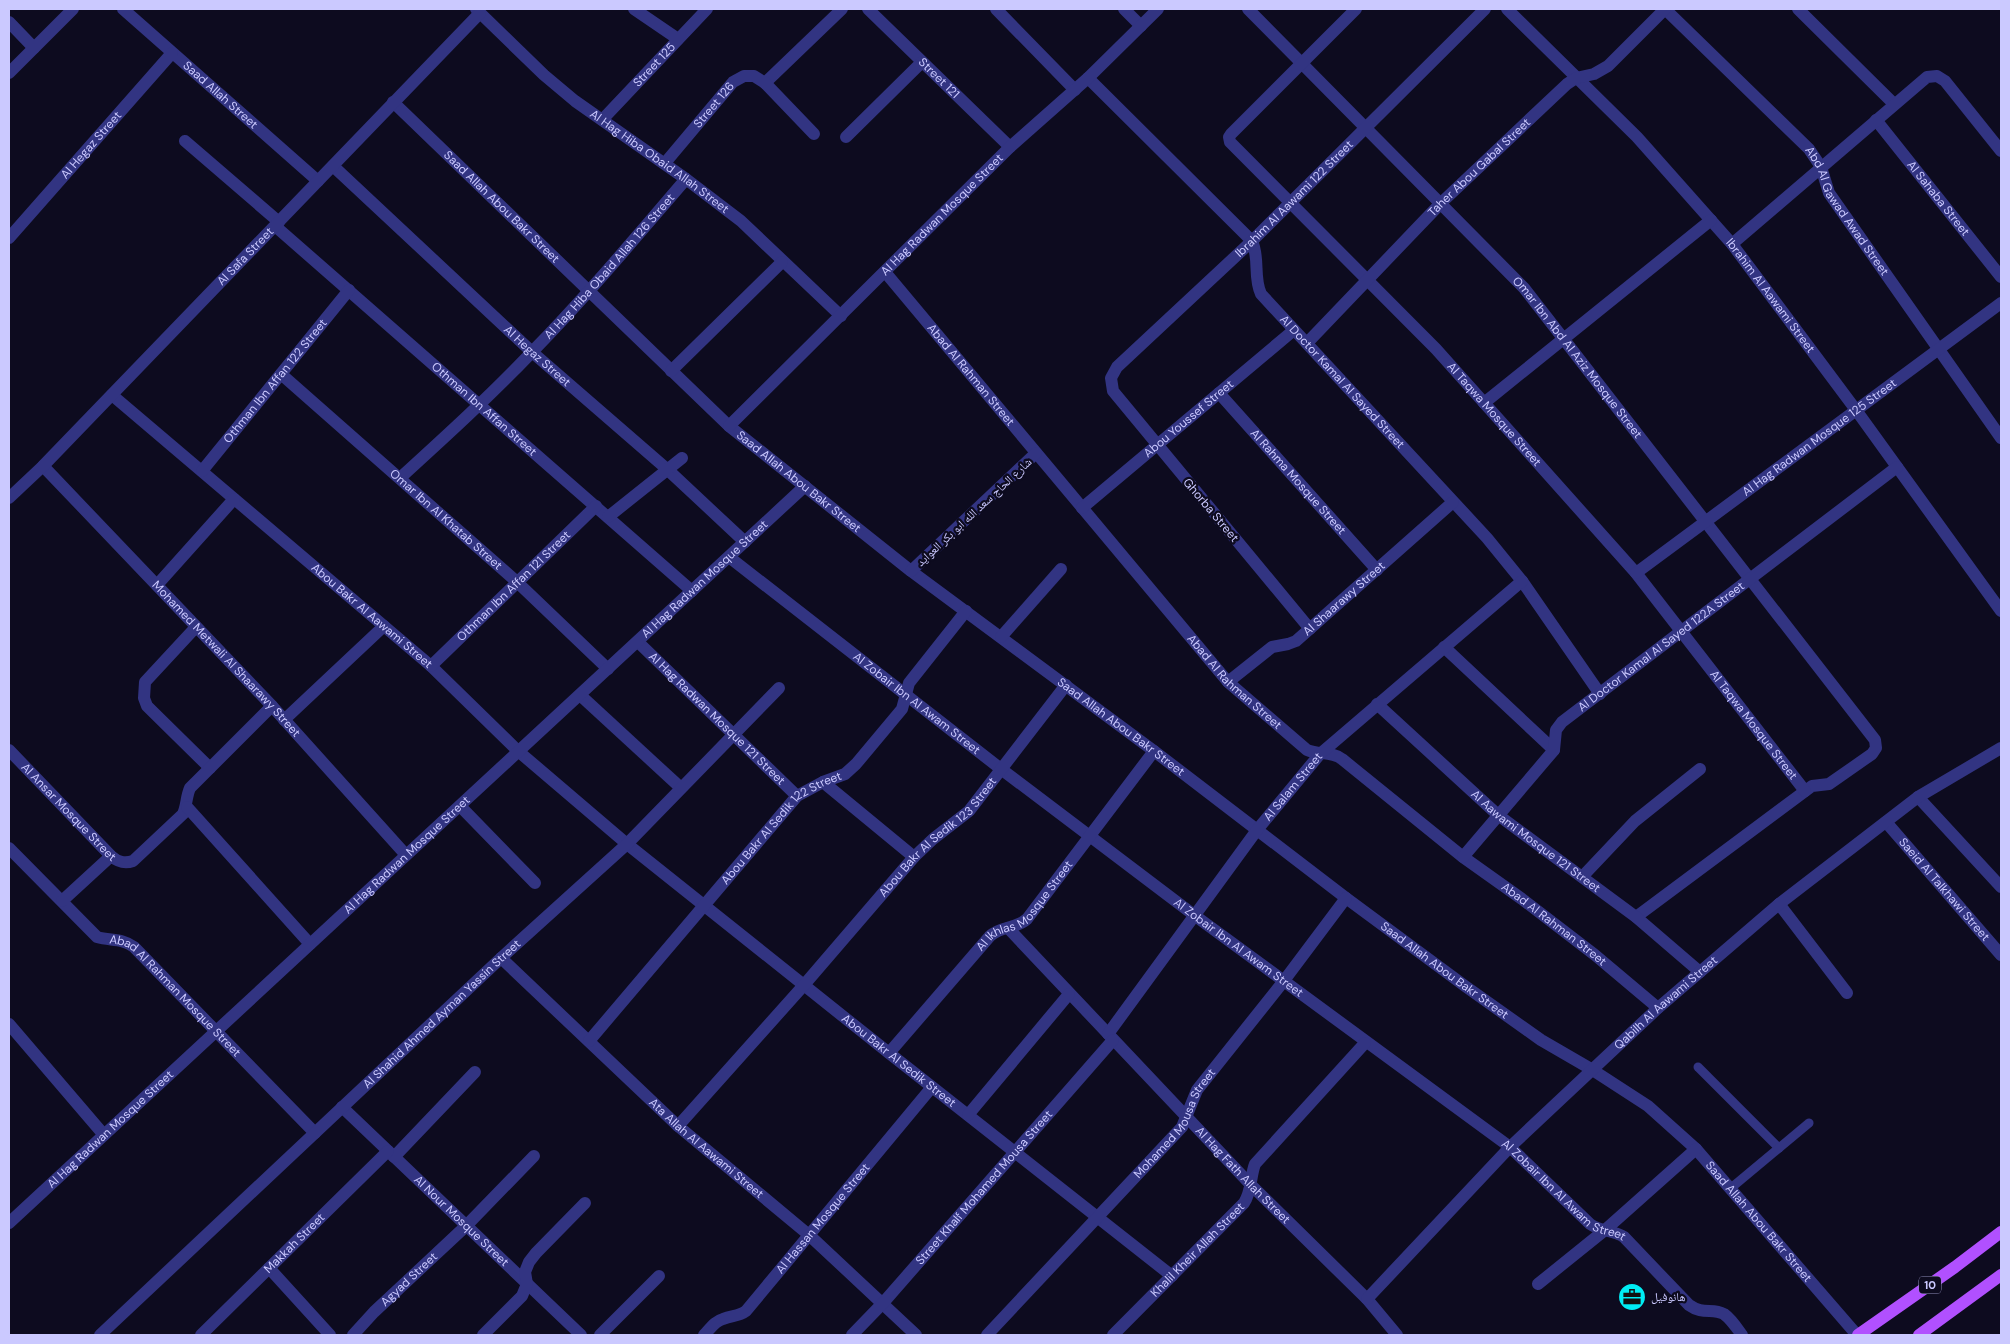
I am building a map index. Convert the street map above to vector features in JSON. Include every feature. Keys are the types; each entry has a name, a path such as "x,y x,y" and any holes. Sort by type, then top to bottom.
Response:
{"main road":[{"name":"10","path":"1858,1335 1955,1267 2001,1232"},
{"path":"1919,1335 2001,1275"}],"street":[{"path":"9,73 72,9"},
{"name":"Saad Allah Street","path":"123,9 318,181"},
{"path":"634,9 678,39"},
{"name":"Street 125","path":"602,120 707,9"},
{"path":"814,134 764,83 842,9"},
{"name":"Street 121","path":"868,9 1010,147"},
{"path":"996,9 1075,90"},
{"path":"1124,9 1141,26"},
{"name":"Al Hag Radwan Mosque Street","path":"729,426 1010,147 1088,78 1158,9"},
{"name":"Omar Ibn Abd Al Aziz Mosque Street","path":"1248,9 1524,288 1565,338 1874,736 1876,748 1872,754 1834,782 1812,786 1806,791"},
{"path":"1302,63 1356,9"},
{"name":"Ibrahim Al Aawami 122 Street","path":"1113,391 1111,378 1117,367 1252,241 1485,9"},
{"name":"Ibrahim Al Aawami Street","path":"1507,9 1637,136 1732,244 1856,410 2001,611"},
{"name":"Taher Abou Gabal Street","path":"1307,343 1441,203 1567,84 1576,78 1594,74 1608,66 1665,9"},
{"name":"Abd Al Gawad Awad Street","path":"1665,9 1809,149 1821,167 1829,193 2001,438"},
{"path":"1798,9 1894,104"},
{"name":"Al Safa Street","path":"9,498 43,466 333,166 478,11"},
{"name":"Al Hag Hiba Obaid Allah Street","path":"478,11 544,75 575,101 665,163 741,221 841,316"},
{"path":"9,22 34,48"},
{"name":"Al Hegaz Street","path":"9,238 172,53"},
{"path":"846,137 922,62"},
{"name":"Al Taqwa Mosque Street","path":"1302,63 1229,137 1230,142 1436,349 1636,573 1806,791"},
{"name":"Street 126","path":"665,163 733,82 744,76 754,76 764,83"},
{"path":"1732,244 1927,77 1937,76 1945,81 2001,151"},
{"path":"1088,78 1252,241"},
{"name":"Saad Allah Abou Bakr Street","path":"393,102 729,426 911,571 1154,751 1346,898 1542,1040 1648,1106 1696,1149 1858,1335"},
{"name":"Al Sahaba Street","path":"1876,120 2001,278"},
{"name":"Othman Ibn Affan Street","path":"185,141 349,290 692,591"},
{"name":"Al Hegaz Street","path":"333,166 532,352 668,470 745,542"},
{"name":"Al Hag Hiba Obaid Allah 126 Street","path":"400,478 480,405 589,293 686,179"},
{"path":"1484,403 1711,220"},
{"name":"Al Doctor Kamal Al Sayed Street","path":"1252,241 1257,260 1258,288 1266,299 1487,538 1522,581 1600,694"},
{"path":"671,371 782,262"},
{"name":"Abad Al Rahman Street","path":"885,272 1228,682 1307,750 1320,754 1332,754 1342,759 1463,857 1595,955 1658,1008"},
{"name":"Othman Ibn Affan 122 Street","path":"202,471 349,290"},
{"name":"Al Hag Radwan Mosque 125 Street","path":"1636,573 2001,303"},
{"name":"Abou Youssef Street","path":"1082,508 1294,330"},
{"name":"Omar Ibn Al Khatab Street","path":"281,374 517,582 608,669"},
{"name":"Ghorba Street","path":"1113,391 1310,629"},
{"name":"Al Rahma Mosque Street","path":"1219,393 1377,570"},
{"name":"Abou Bakr Al Aawami Street","path":"112,395 431,666 518,751 627,844"},
{"name":"شارع الحاج سعد الله ابو بكر العوايد","path":"911,571 1036,453"},
{"path":"608,517 682,458"},
{"name":"Mohamed Metwali Al Shaarawy Street","path":"43,466 272,706 406,855"},
{"name":"Al Doctor Kamal Al Sayed 122A Street","path":"1463,857 1554,750 1555,734 1558,727 1897,467"},
{"name":"Al Hag Radwan Mosque Street","path":"9,1223 805,486"},
{"path":"157,585 234,499"},
{"name":"Al Shaarawy Street","path":"1228,682 1272,646 1292,643 1310,629 1453,502"},
{"name":"Othman Ibn Affan 121 Street","path":"431,666 596,506"},
{"name":"Al Zobair Ibn Al Awam Street","path":"729,557 1090,837 1365,1043 1510,1148 1590,1224 1596,1228 1619,1233 1624,1237 1689,1305 1701,1311 1713,1311 1724,1314 1742,1335"},
{"path":"1002,637 1061,569"},
{"name":"Al Salam Street","path":"1111,1037 1194,915 1257,830 1320,754 1522,581"},
{"name":"Abou Bakr Al Sedik 122 Street","path":"589,1041 797,796 823,782 845,774 856,764 902,709 909,683 966,611"},
{"path":"196,626 145,682 143,690 147,706 210,768"},
{"path":"284,720 384,626"},
{"name":"Al Hag Radwan Mosque 121 Street","path":"638,642 797,796"},
{"path":"1444,647 1554,750"},
{"name":"Abou Bakr Al Sedik 123 Street","path":"678,1126 804,985 914,857 933,839 969,811 1066,685"},
{"name":"Al Shahid Ahmed Ayman Yassin Street","path":"100,1335 501,958 627,844 778,688"},
{"path":"580,695 681,788"},
{"name":"Al Aawami Mosque 121 Street","path":"1377,704 1498,815 1636,917 1700,972"},
{"path":"272,706 190,788 186,800 187,807 310,944"},
{"name":"Qabilh Al Aawami Street","path":"1367,1299 1510,1148 1591,1069 1658,1008 1779,904 1918,797 2001,748"},
{"name":"Al Ansar Mosque Street","path":"9,750 111,856 121,862 133,861 183,814 187,807"},
{"name":"Al Ikhlas Mosque Street","path":"889,1053 990,936 995,932 1015,927 1027,919 1154,751"},
{"path":"1582,877 1635,821 1700,769"},
{"path":"823,782 914,857"},
{"path":"1636,917 1806,791"},
{"path":"1918,797 2001,887"},
{"path":"460,806 535,883"},
{"name":"Saeid Al Talkhawi Street","path":"1886,822 2001,955"},
{"name":"Abou Bakr Al Sedik Street","path":"627,844 1172,1276"},
{"name":"Abad Al Rahman Mosque Street","path":"9,848 98,937 107,940 118,939 134,947 315,1133"},
{"path":"62,901 111,856"},
{"name":"Mohamed Mousa Street","path":"987,1335 1182,1127 1197,1090 1283,982 1346,898"},
{"path":"1779,904 1847,993"},
{"name":"Al Hag Fath Allah Street","path":"1008,928 1251,1185 1367,1299 1397,1335"},
{"name":"Ata Allah Al Aawami Street","path":"501,958 678,1126 809,1235 916,1335"},
{"path":"968,1115 1069,994"},
{"path":"9,1024 13,1039 104,1135"},
{"name":"Street Khalf Mohamed Mousa Street","path":"852,1335 883,1303 1015,1152 1111,1037"},
{"name":"Khalil Kheir Allah Street","path":"1113,1335 1244,1203 1248,1197 1251,1176 1256,1164 1365,1043"},
{"name":"Makkah Street","path":"200,1335 475,1072"},
{"name":"Al Hassan Mosque Street","path":"704,1335 718,1321 735,1317 746,1311 932,1087"},
{"name":"Al Nour Mosque Street","path":"342,1107 582,1335"},
{"path":"1538,1284 1605,1230 1696,1149"},
{"name":"Agyad Street","path":"353,1335 374,1312 466,1226 534,1156"},
{"path":"482,1335 522,1296 527,1284 526,1272 529,1262 536,1253 585,1203"},
{"path":"269,1268 330,1335"},
{"path":"600,1335 660,1276"}],"lane":[{"path":"1698,1067 1780,1148"},
{"path":"1730,1188 1809,1123"}],"place":[{"name":"هانوفيل","path":"1632,1297"}]}
